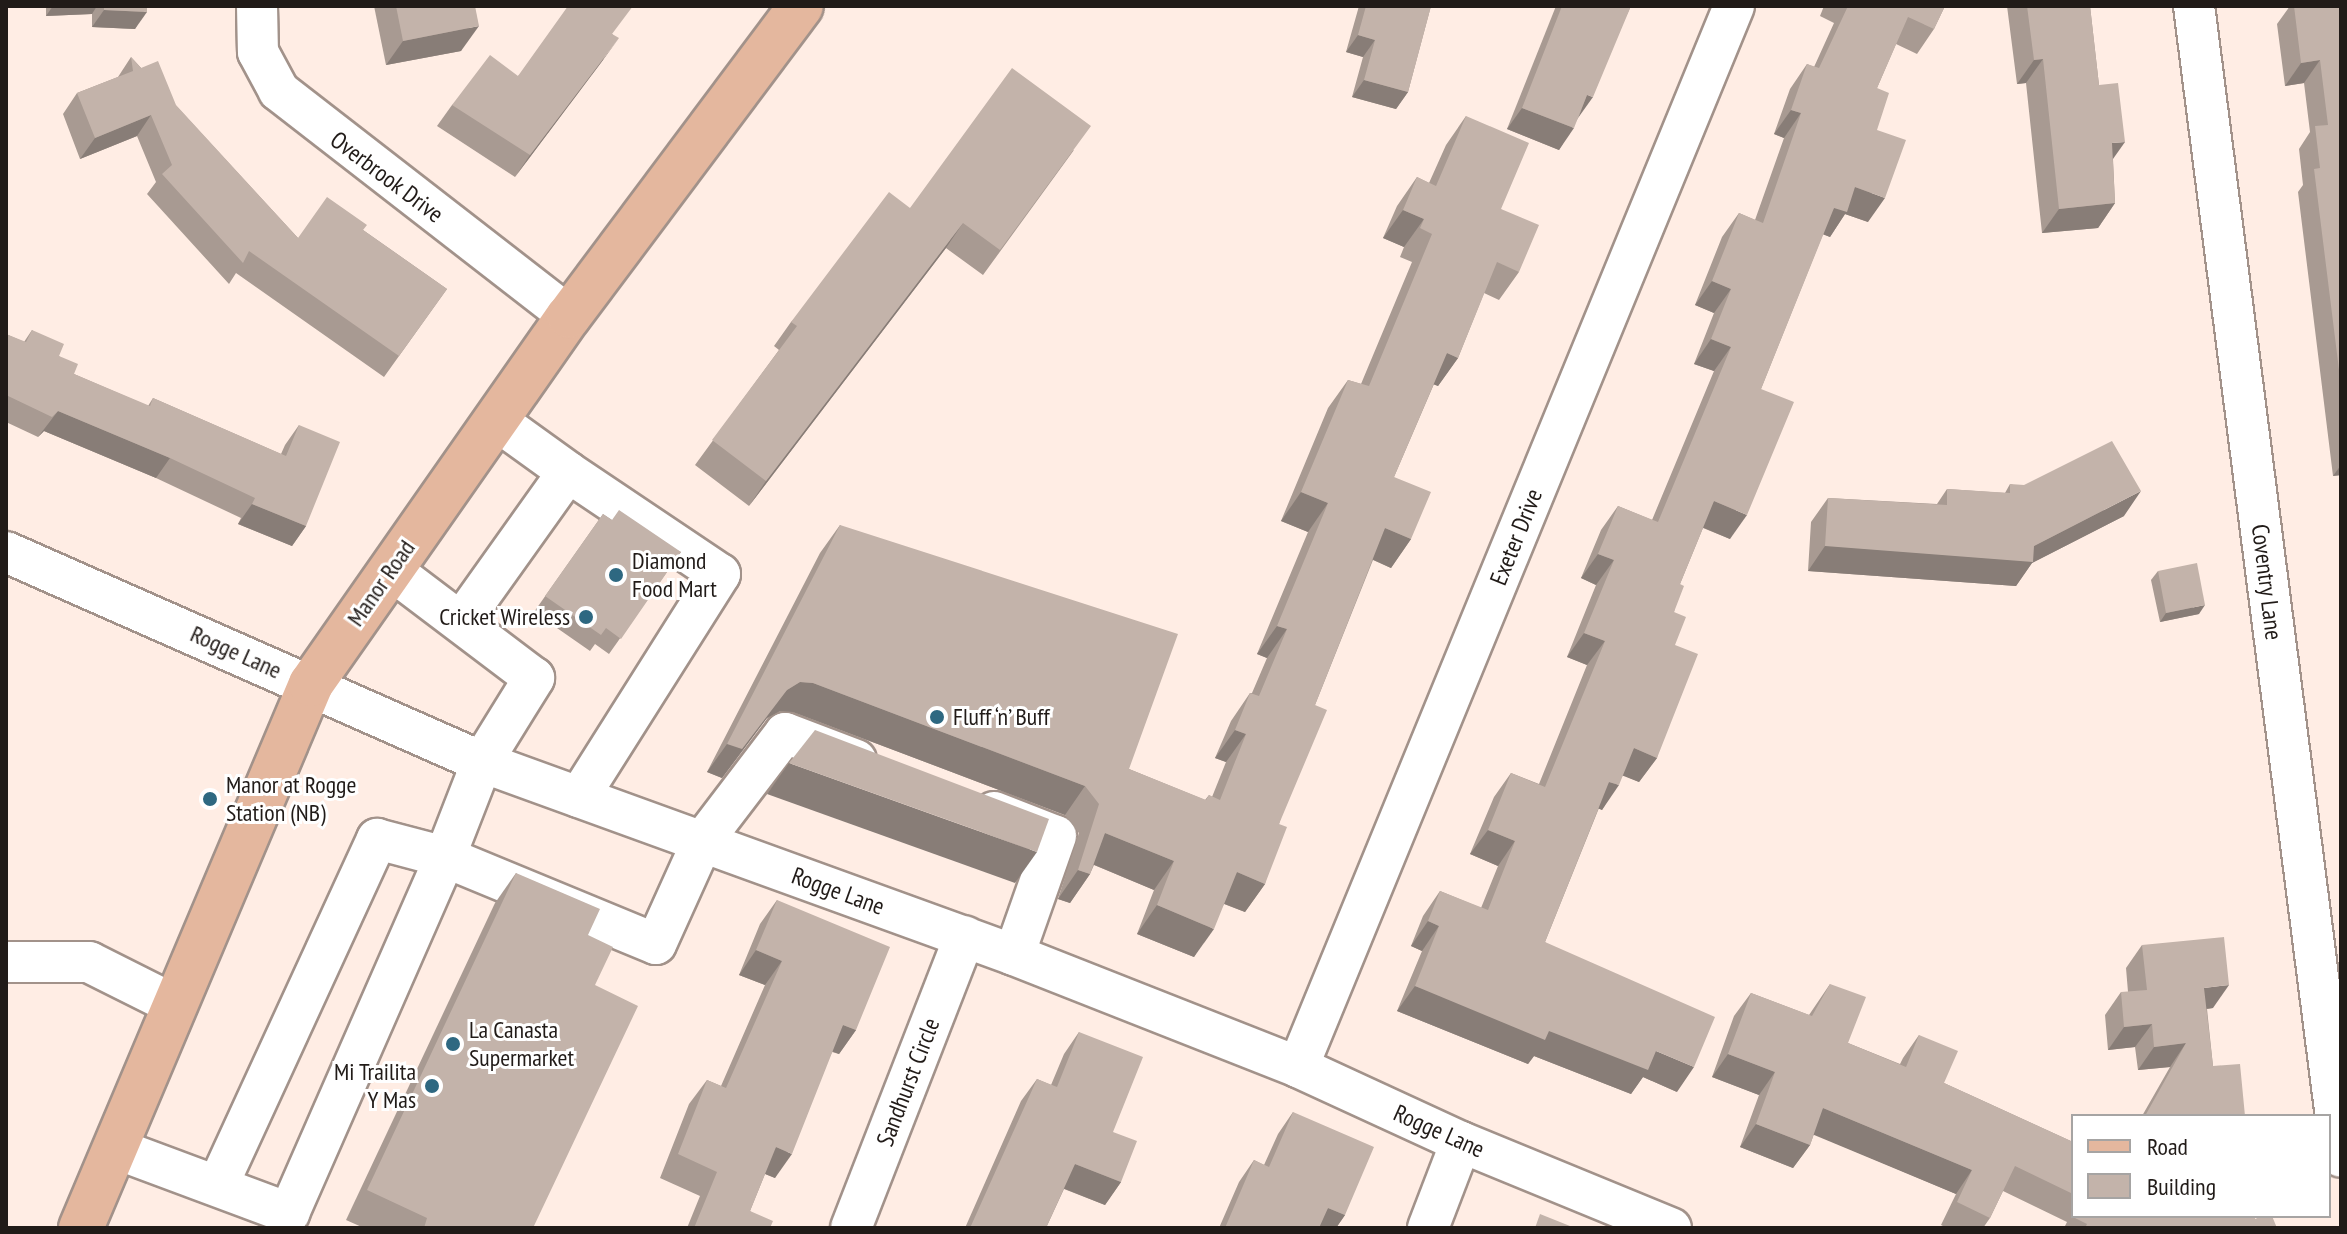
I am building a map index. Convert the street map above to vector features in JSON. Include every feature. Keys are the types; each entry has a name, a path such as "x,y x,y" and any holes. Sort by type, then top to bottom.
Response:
{"main road":[{"name":"Manor Road","path":"81,1228 173,1004 311,684 569,316 801,6"}],"street":[{"name":"Overbrook Drive","path":"257,6 258,52 279,91 569,316"},
{"name":"Exeter Drive","path":"1298,1067 1734,6"},
{"name":"Coventry Lane","path":"2194,6 2341,1157"},
{"path":"496,420 720,574 579,797"},
{"path":"461,622 568,472"},
{"name":"Rogge Lane","path":"6,552 482,762 1014,955 1298,1067 1461,1142 1671,1228"},
{"path":"114,1148 289,1213 445,857 482,762 534,678 391,570"},
{"path":"218,1185 377,839 445,857 656,944 702,842 785,733 885,771"},
{"path":"956,798 1056,836 1014,955"},
{"name":"Sandhurst Circle","path":"851,1228 965,936"},
{"path":"6,962 89,962 173,1004"},
{"path":"1428,1228 1461,1142"}],"building":[{"path":"104,6 147,6 147,12 104,10"},
{"path":"396,6 475,6 479,26 403,41"},
{"path":"568,6 633,6 612,34 619,38 530,155 452,105 490,55 518,76"},
{"path":"1366,6 1431,6 1408,92 1364,80 1375,40 1358,35"},
{"path":"1562,6 1631,6 1593,97 1587,95 1574,128 1522,108"},
{"path":"1848,6 1945,6 1934,29 1908,17 1877,88 1889,93 1877,130 1906,140 1885,198 1855,187 1847,212 1834,208 1761,389 1794,402 1747,515 1714,501 1680,584 1684,586 1674,612 1686,617 1675,645 1698,654 1657,758 1634,748 1619,785 1609,782 1545,942 1715,1017 1694,1067 1656,1051 1648,1070 1549,1031 1545,1040 1415,986 1439,926 1428,921 1440,891 1488,910 1515,841 1488,830 1511,773 1545,787 1605,641 1584,633 1614,560 1598,554 1618,506 1658,522 1731,347 1711,339 1731,289 1712,281 1739,213 1763,223 1801,113 1791,110 1807,64 1819,68"},
{"path":"2027,6 2090,6 2099,85 2118,83 2125,142 2112,143 2115,203 2059,209 2043,59 2034,60"},
{"path":"2294,6 2341,6 2341,386 2314,169 2320,168 2315,126 2328,125 2320,60 2301,63"},
{"path":"131,57 141,68 158,61 176,105 298,238 327,197 367,225 363,230 447,289 399,356 249,251 243,263 162,174 172,165 151,115 95,138 77,93 133,71"},
{"path":"1012,68 1091,126 1000,250 963,223 766,481 712,440 797,326 791,322 889,192 910,208"},
{"path":"1466,116 1529,143 1501,209 1539,225 1519,272 1497,262 1458,358 1447,353 1394,477 1431,492 1411,539 1385,528 1315,705 1327,710 1279,824 1287,827 1265,884 1237,872 1214,929 1157,905 1174,861 1105,833 1090,874 1078,870 1099,804 1085,786 813,683 800,682 787,690 742,749 727,744 840,525 1178,634 1129,769 1206,800 1209,795 1220,800 1246,734 1235,730 1250,693 1259,696 1287,629 1277,626 1328,503 1301,492 1348,380 1369,386 1432,234 1420,228 1424,219 1403,210 1417,177 1436,186"},
{"path":"32,330 64,344 59,356 78,364 74,374 150,406 153,398 286,456 299,425 340,442 306,526 252,504 255,498 170,458 58,411 52,417 6,395 6,334 26,342"},
{"path":"2112,441 2141,491 2034,546 2033,562 1825,546 1828,498 1947,505 1947,489 2010,493 2010,484 2024,485"},
{"path":"619,510 681,552 621,639 606,628 601,635 545,596 603,514 612,520"},
{"path":"2197,563 2205,605 2166,613 2158,571"},
{"path":"815,730 1049,819 1037,852 789,763"},
{"path":"516,873 600,909 588,935 613,947 595,985 638,1006 533,1228 424,1228 427,1218 367,1190"},
{"path":"777,900 890,947 856,1030 843,1025 792,1154 776,1147 750,1211 773,1221 770,1228 694,1228 717,1172 678,1154 707,1080 726,1088 782,961 756,950"},
{"path":"2224,937 2229,985 2204,988 2213,1066 2240,1064 2245,1114 2146,1114 2186,1043 2154,1047 2152,1024 2124,1027 2121,992 2147,990 2142,945"},
{"path":"1830,984 1866,997 1848,1043 1906,1067 1919,1035 1958,1051 1944,1083 2071,1141 2071,1193 2015,1166 1990,1218 1957,1202 1972,1170 1823,1108 1810,1145 1756,1124 1775,1072 1728,1054 1751,993 1812,1016"},
{"path":"1079,1032 1143,1057 1113,1132 1137,1141 1121,1182 1075,1164 1046,1228 970,1228 1037,1079 1057,1087"},
{"path":"1293,1112 1374,1147 1345,1215 1328,1208 1319,1228 1225,1228 1254,1160 1269,1167"},
{"path":"1540,1214 1575,1228 1535,1228"},
{"path":"2075,1218 2273,1218 2277,1228 2085,1228 2087,1224"}],"place":[{"name":"Diamond Food Mart","path":"616,575"},
{"name":"Cricket Wireless","path":"586,617"},
{"name":"Fluff ‘n’ Buff","path":"937,717"},
{"name":"Manor at Rogge Station (NB)","path":"210,799"},
{"name":"La Canasta Supermarket","path":"453,1044"},
{"name":"Mi Trailita Y Mas","path":"432,1086"}]}
